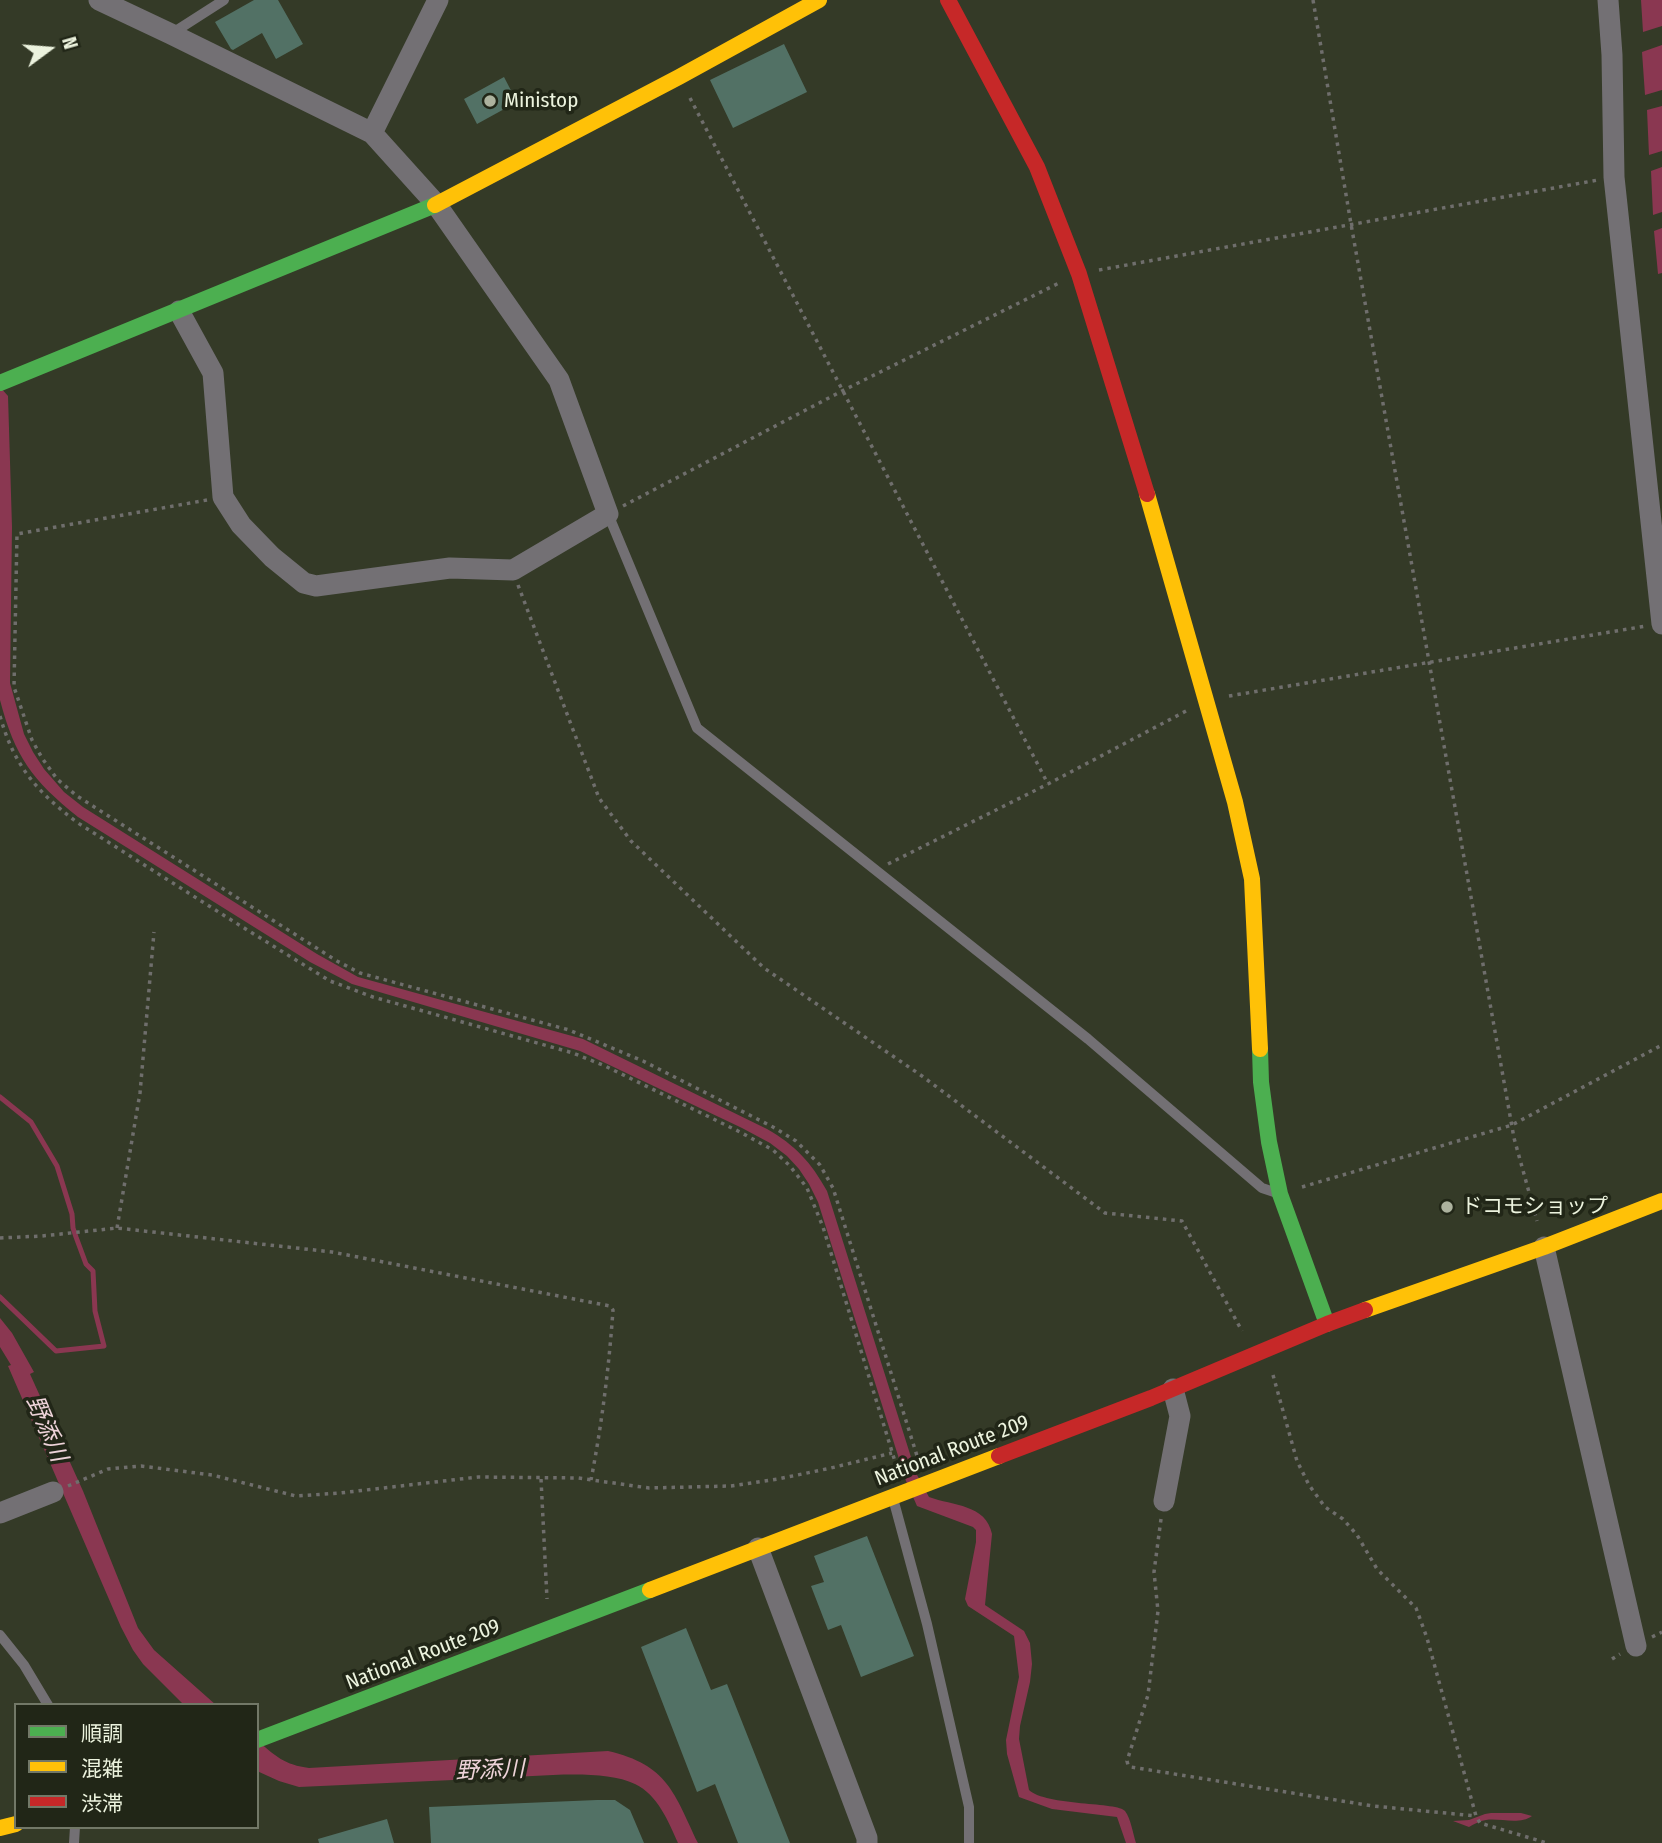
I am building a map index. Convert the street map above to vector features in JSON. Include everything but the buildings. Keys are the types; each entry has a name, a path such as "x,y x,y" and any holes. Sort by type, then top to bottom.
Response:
{"main road":[{"path":"0,383 436,204 679,77 819,0"},
{"path":"948,0 1037,167 1079,274 1208,700 1252,879 1261,1082 1269,1142 1280,1194 1327,1324"},
{"name":"National Route 209","path":"263,1738 898,1495 924,1477 1173,1389 1327,1324 1544,1247 1662,1201"}],"street":[{"path":"99,0 372,133 436,204 559,380 608,513 513,570 450,568 316,586 304,583 272,556 241,524 223,497 213,373 179,311"},
{"path":"372,133 438,0"},
{"path":"1608,0 1612,55 1614,177 1655,625"},
{"path":"1544,1247 1636,1646"},
{"path":"1164,1501 1180,1416 1173,1389"},
{"path":"0,1513 53,1492"},
{"path":"758,1548 867,1843"}],"lane":[{"path":"171,34 224,0"},
{"path":"608,513 696,728 1088,1039 1262,1188 1280,1194"},
{"path":"898,1495 969,1807 968,1843"},
{"path":"0,1635 24,1665 47,1703"}],"path":[{"path":"1313,0 1512,1125 1544,1247"},
{"path":"679,77 1048,784"},
{"path":"608,513 842,391 1079,274 1614,177"},
{"path":"223,497 16,534 14,687 32,740 57,779 77,796 360,973 569,1030 643,1062 796,1141 820,1165 833,1188 924,1477"},
{"path":"513,570 599,798 631,842 764,968 922,1076 1105,1213 1182,1221 1260,1353 1297,1461 1309,1485 1325,1507 1343,1519 1357,1535 1377,1569 1416,1608 1480,1823 1547,1843"},
{"path":"876,870 1208,700 1655,625"},
{"path":"0,716 6,736 20,763 37,788 55,806 134,859 330,981 373,997 573,1053 606,1066 773,1150 807,1188 823,1227 893,1452 831,1468 730,1486 649,1488 591,1479 478,1477 296,1496 212,1475 141,1466 108,1469 53,1492"},
{"path":"117,1228 140,1093 154,932"},
{"path":"1280,1194 1512,1125 1662,1045"},
{"path":"0,1238 117,1228 332,1252 610,1306 613,1310 610,1355 602,1424 591,1479"},
{"path":"541,1479 548,1629"},
{"path":"1164,1501 1154,1572 1158,1611 1154,1652 1148,1695 1127,1760 1128,1765 1373,1806 1476,1816"}],"water":[{"path":"1641,0 1662,0 1662,26 1643,32"},
{"path":"1662,45 1662,90 1645,95 1642,52"},
{"path":"1662,106 1662,151 1649,155 1647,110"},
{"path":"1662,167 1662,212 1653,215 1651,171"},
{"path":"1662,228 1662,273 1658,274 1654,231"},
{"path":"0,387 8,396 12,527 10,683 24,734 44,769 64,792 83,807 358,977 583,1039 767,1129 802,1155 827,1191 916,1473 929,1497 976,1511 989,1524 992,1534 985,1605 1024,1631 1030,1643 1030,1682 1019,1739 1029,1790 1050,1799 1120,1808 1127,1814 1136,1843 1126,1843 1117,1817 1052,1809 1019,1797 1007,1754 1006,1740 1019,1677 1014,1636 968,1606 965,1599 976,1530 917,1506 906,1481 818,1202 799,1169 787,1156 742,1128 580,1051 352,984 310,962 78,817 37,779 19,752 0,700"},
{"name":"野添川","path":"0,1318 12,1333 34,1372 30,1374 83,1491 138,1628 154,1650 214,1703 182,1703 143,1664 133,1650 8,1366 11,1365 0,1347"},
{"name":"野添川","path":"259,1742 281,1759 309,1768 608,1751 644,1764 657,1773 675,1796 698,1843 678,1843 661,1809 643,1789 621,1779 604,1776 568,1775 299,1787 259,1772"},
{"path":"1491,1813 1521,1813 1532,1816 1516,1821 1486,1820 1469,1827 1453,1821 1469,1820"}],"waterway":[{"path":"0,1097 31,1122 57,1166 76,1237 86,1264 93,1271 95,1311 104,1346 56,1351 0,1297"}],"traffic: fast":[{"path":"0,383 435,205"},
{"path":"1260,1049 1261,1082 1269,1142 1280,1194 1327,1324"},
{"path":"259,1739 650,1590"}],"traffic: slow":[{"path":"435,205 819,0"},
{"path":"1147,494 1235,802 1252,879 1260,1049"},
{"path":"1365,1310 1544,1247 1662,1201"},
{"path":"650,1590 999,1456"},
{"path":"0,1828 14,1824"}],"traffic: jam":[{"path":"948,0 1037,167 1079,274 1147,494"},
{"path":"999,1456 1151,1398 1365,1310"}],"place":[{"name":"Ministop","path":"490,101"},
{"name":"ドコモショップ","path":"1447,1207"}]}
